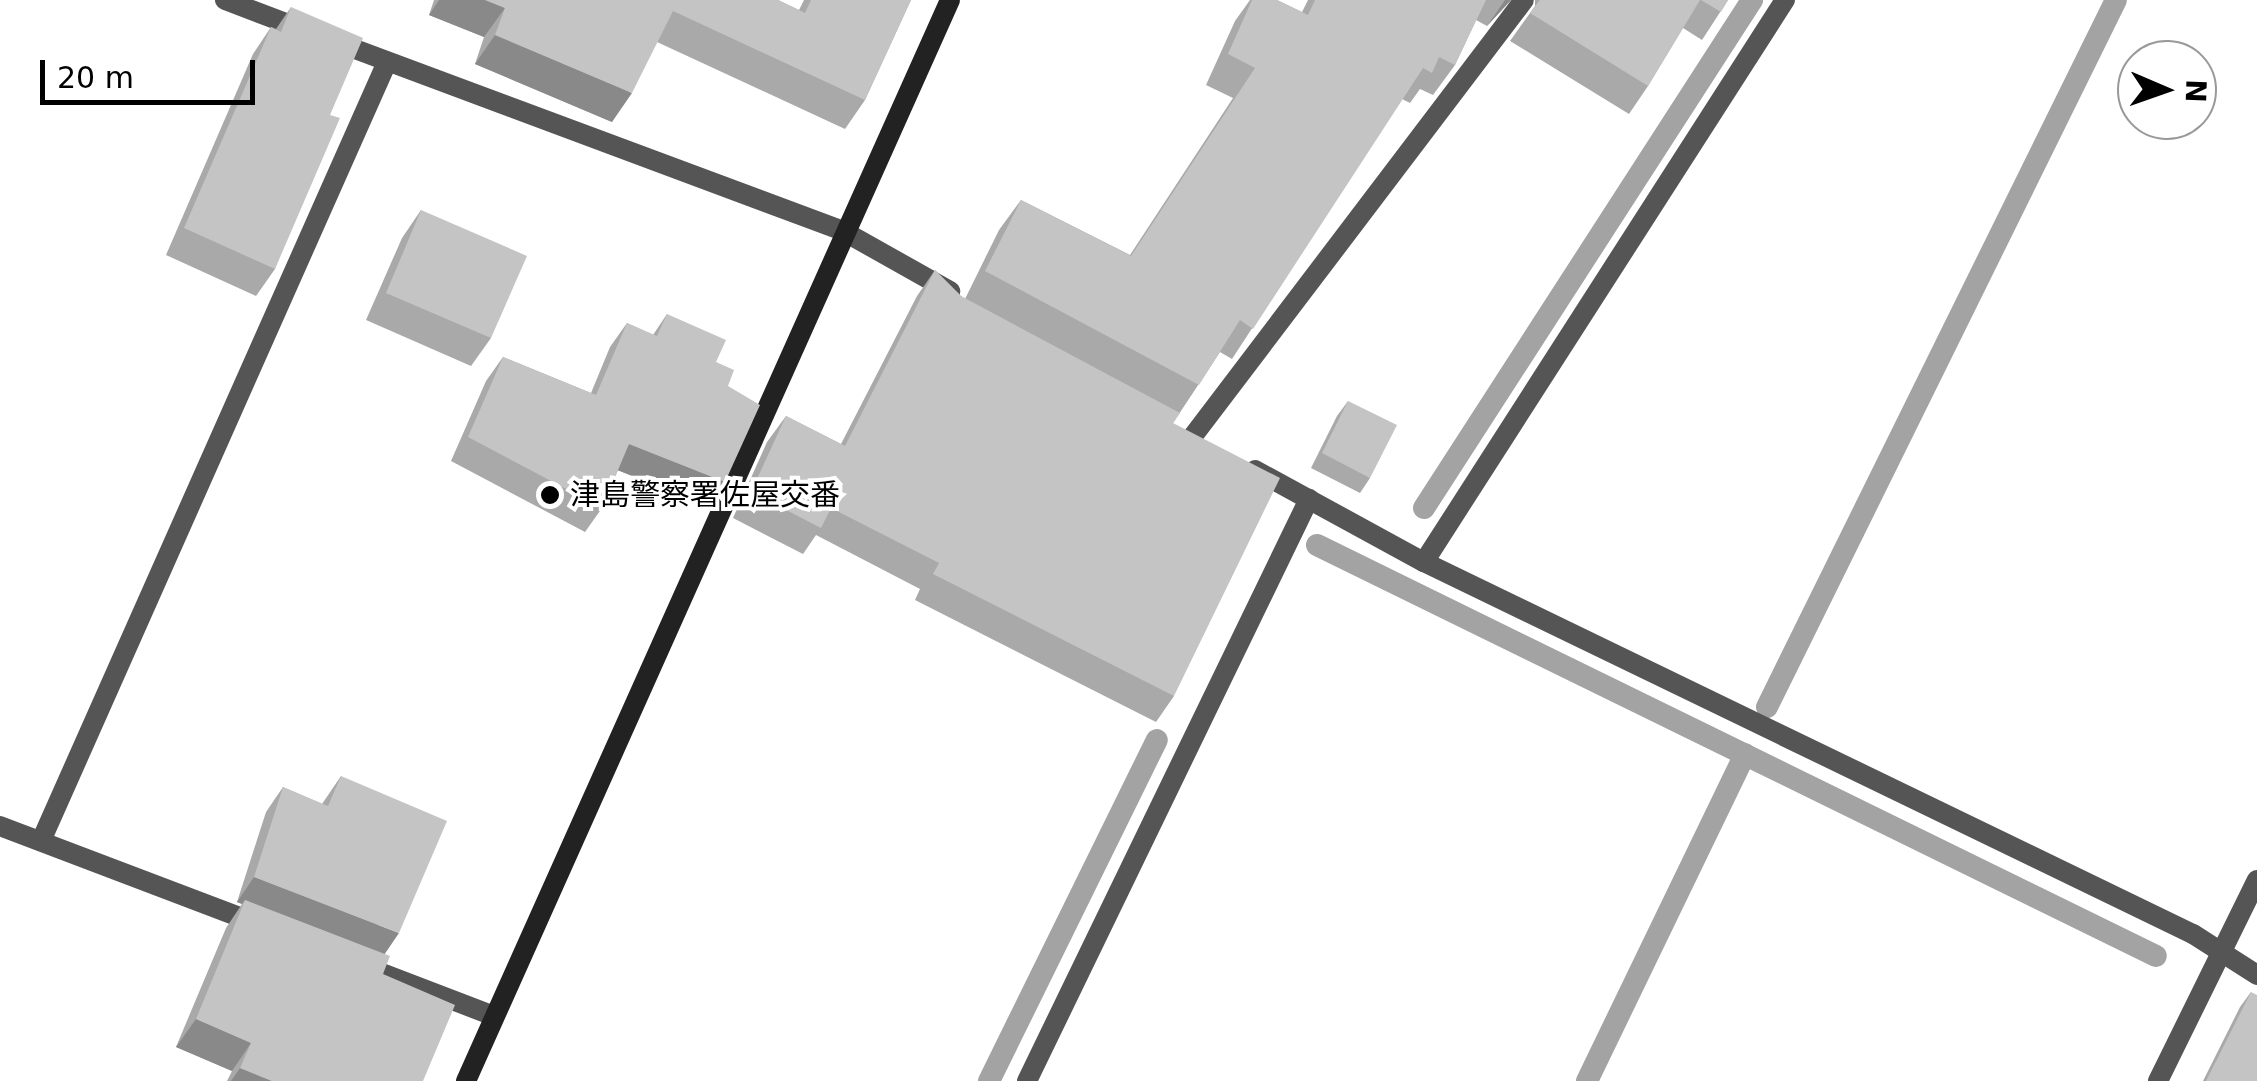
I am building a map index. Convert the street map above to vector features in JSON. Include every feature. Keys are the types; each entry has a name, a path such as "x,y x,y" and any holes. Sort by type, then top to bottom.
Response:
{"street":[{"path":"225,0 843,231 950,286 949,310 966,319"},
{"path":"466,1081 843,231 950,0"},
{"path":"1524,0 1201,441 1424,562 2257,975"},
{"path":"1424,562 1785,0"},
{"path":"41,841 388,62"},
{"path":"1027,1081 1309,500"},
{"path":"0,826 276,932"},
{"path":"2158,1081 2257,880"},
{"path":"331,953 494,1016"}],"building":[{"path":"485,0 778,0 805,13 811,0 911,0 865,100 673,11 632,93 495,35 505,8"},
{"path":"1252,0 1277,0 1308,15 1315,0 1486,0 1455,65 1439,57 1432,73 1423,68 1253,329 1240,320 1199,385 985,271 1021,200 1131,256 1255,68 1228,54"},
{"path":"1540,0 1700,0 1648,86 1530,13"},
{"path":"1701,0 1728,0 1721,12"},
{"path":"291,7 363,38 330,115 340,118 275,269 184,228 271,27 281,32"},
{"path":"421,210 527,256 491,338 386,293"},
{"path":"935,270 961,296 1180,413 1173,423 1280,478 1174,696 933,574 939,563 831,508 821,528 751,492 786,416 845,446"},
{"path":"667,314 726,340 716,362 734,370 728,386 760,405 725,482 629,444 602,508 468,437 503,357 596,395 627,323 657,336"},
{"path":"1348,401 1397,425 1370,478 1322,453"},
{"path":"341,776 447,821 399,933 254,877 283,787 328,806"},
{"path":"245,900 390,956 383,974 455,1005 423,1081 272,1081 240,1068 251,1043 196,1019"},
{"path":"2251,992 2257,995 2257,1081 2206,1081"}],"waterway":[{"path":"1424,508 1752,0"},
{"path":"1767,707 2116,0"},
{"path":"1317,545 2156,956"},
{"path":"989,1081 1157,740"},
{"path":"1587,1081 1745,754"}],"place":[{"name":"津島警察署佐屋交番","path":"550,495"}]}
